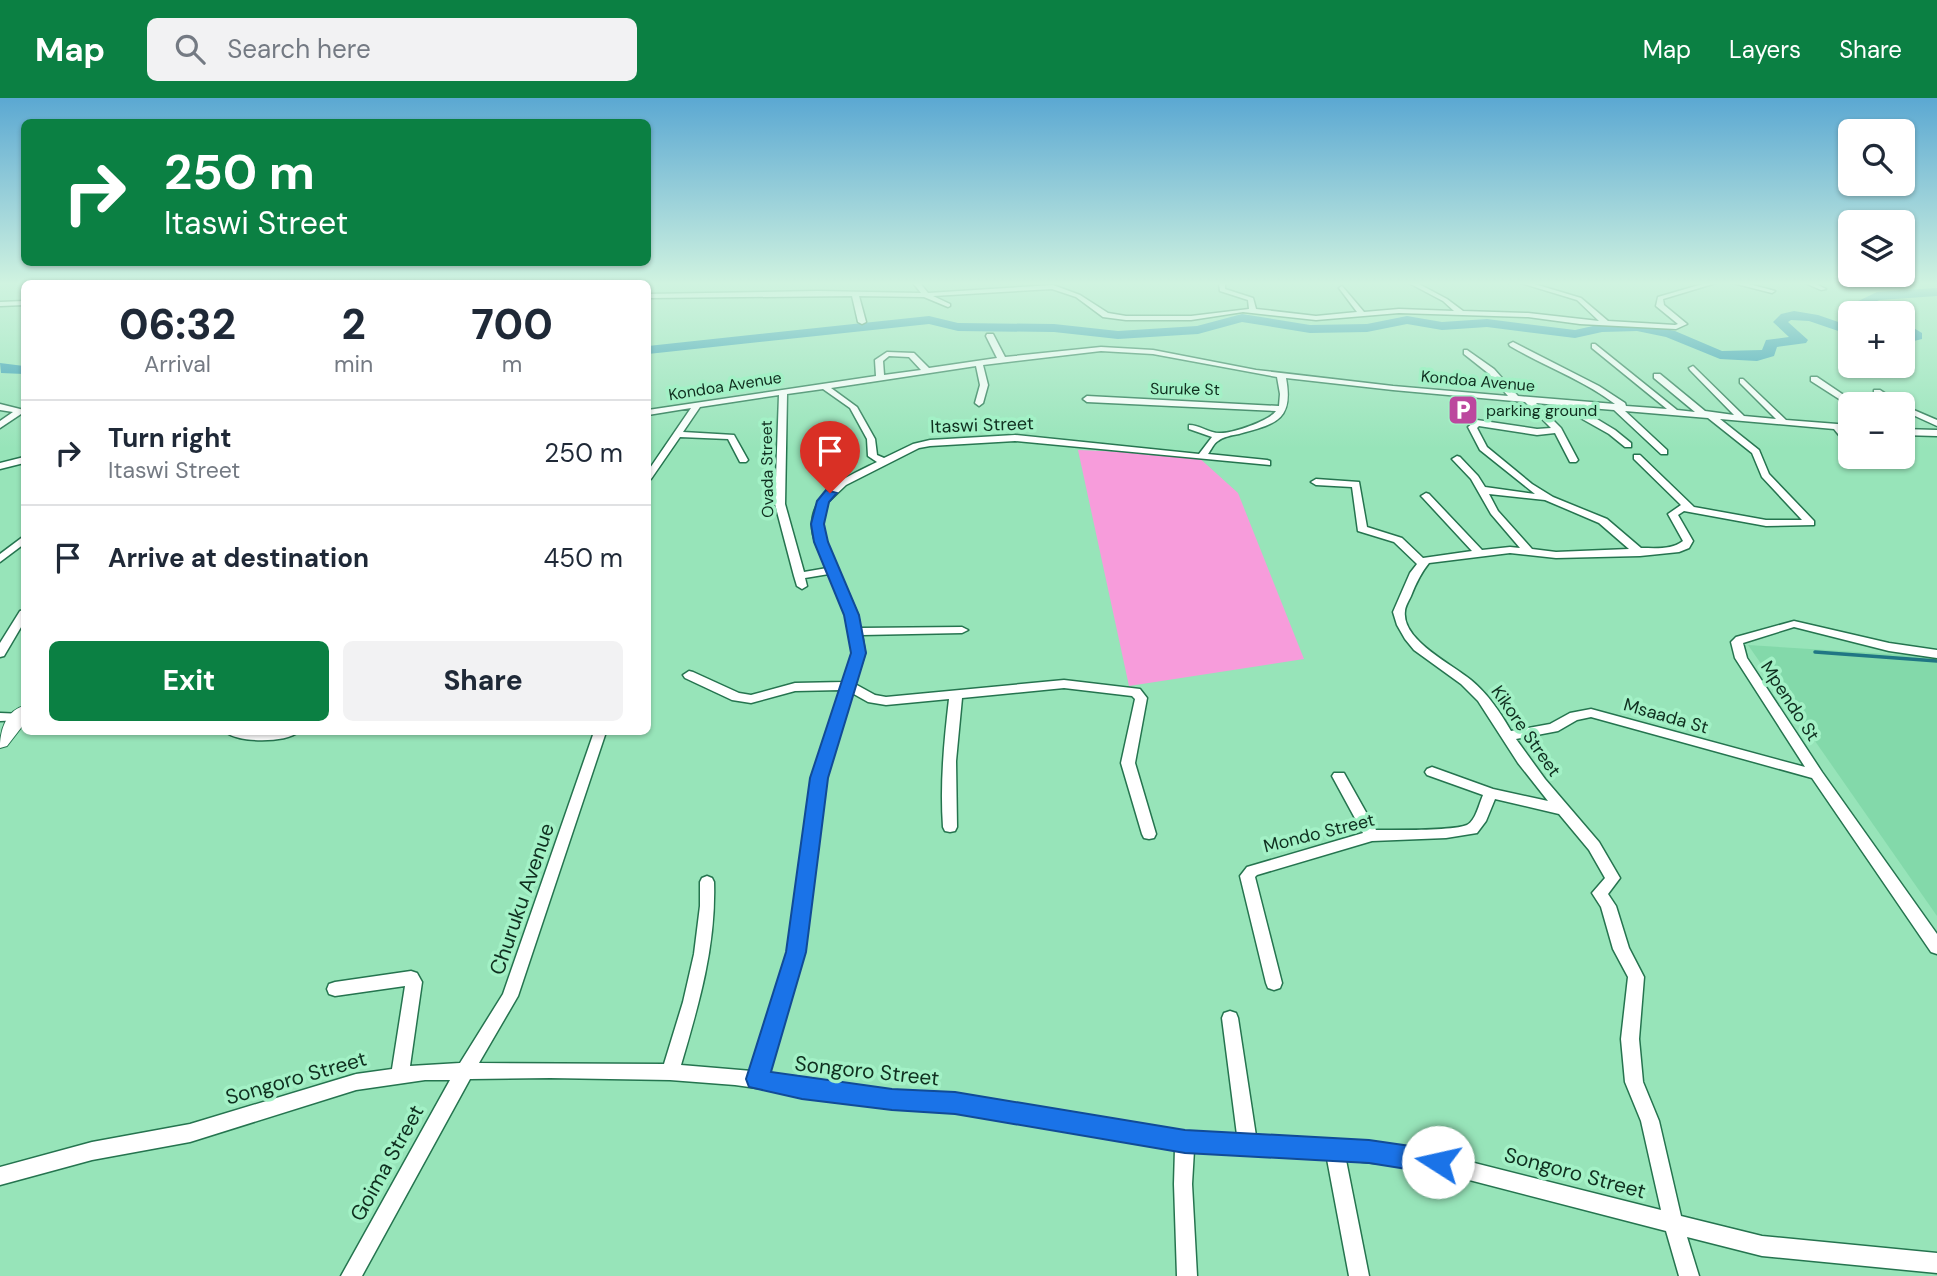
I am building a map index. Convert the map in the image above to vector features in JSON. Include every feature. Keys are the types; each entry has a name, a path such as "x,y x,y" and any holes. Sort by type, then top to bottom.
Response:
{"street":[{"path":"991,338 1002,360"},
{"path":"1513,344 1538,360 1600,390 1664,452"},
{"path":"1595,345 1673,410"},
{"name":"Kondoa Avenue","path":"651,412 979,363 1118,349 1153,352 1281,375 1836,426"},
{"path":"1467,352 1491,371 1515,398"},
{"path":"880,377 879,360 887,354 911,355 927,371"},
{"path":"979,363 984,384 979,403"},
{"path":"1693,368 1740,416"},
{"path":"1267,463 1205,456 1214,439 1219,436 1274,420 1286,397 1281,375"},
{"path":"1316,482 1356,484 1362,529 1398,540 1422,563 1479,553 1640,553 1685,547 1687,538 1673,511 1690,508 1755,522 1810,523 1765,475 1756,452 1657,376"},
{"path":"1814,379 1838,394"},
{"path":"1743,381 1783,421"},
{"path":"824,386 853,407 869,432 873,456 884,462"},
{"name":"Ovada Street","path":"783,391 780,504 801,581"},
{"name":"Suruke St","path":"1087,399 1282,409"},
{"path":"1527,399 1558,430 1573,460"},
{"path":"1568,402 1577,412 1611,428 1628,445"},
{"path":"651,473 698,404"},
{"path":"0,407 21,412"},
{"path":"0,425 21,413"},
{"path":"1915,413 1937,423"},
{"path":"1558,430 1537,432 1480,423 1472,427 1483,448 1550,499 1603,521 1640,553"},
{"path":"1192,426 1219,436"},
{"path":"1915,432 1937,433"},
{"path":"677,434 731,437 743,460"},
{"name":"Itaswi Street","path":"758,1079 796,952 819,778 859,653 856,632 817,524 823,501 843,483 916,446 930,443 1015,438 1152,454 1205,456"},
{"path":"1637,457 1690,508"},
{"path":"1457,459 1483,490 1494,512 1528,551"},
{"path":"0,466 21,461"},
{"path":"1483,490 1550,499"},
{"path":"1426,496 1479,553"},
{"path":"0,559 21,542"},
{"name":"Kikore Street","path":"1422,563 1400,607 1402,623 1427,654 1474,688 1559,809 1595,848 1613,878 1600,893 1621,949 1636,976 1630,1039 1634,1082 1650,1121 1673,1222"},
{"path":"801,581 832,570"},
{"path":"0,653 21,618"},
{"name":"Mpendo St","path":"1937,654 1889,647 1794,624 1737,642 1741,658 1817,775 1937,947"},
{"path":"856,632 962,630"},
{"path":"689,675 736,697 751,699 795,687 849,687 872,699 886,701 1065,684 1140,695 1128,763 1149,834"},
{"path":"950,827 947,794 949,744 956,695"},
{"name":"Msaada St","path":"1508,736 1553,728 1574,716 1591,713 1817,775"},
{"path":"0,717 21,715"},
{"path":"0,742 21,716"},
{"name":"Churuku Avenue","path":"465,1073 510,996 599,735"},
{"path":"1432,772 1491,793 1559,809"},
{"path":"1339,776 1372,836"},
{"name":"Mondo Street","path":"1274,984 1247,876 1262,866 1372,836 1446,834 1472,829 1479,821 1491,793"},
{"path":"670,1072 696,982 708,901 708,882"},
{"path":"335,989 411,978 414,982 400,1075"},
{"path":"1230,1018 1248,1146"},
{"name":"Songoro Street","path":"0,1176 92,1151 190,1133 343,1085 400,1075 670,1072 758,1079 892,1100 955,1103 1185,1141 1335,1150 1433,1161 1673,1222 1735,1241 1783,1250 1937,1263"},
{"name":"Goima Street","path":"351,1276 465,1073"},
{"path":"1185,1141 1183,1184 1187,1276"},
{"path":"1335,1150 1359,1276"},
{"path":"1673,1222 1689,1276"}],"shaded area":[{"path":"1078,450 1196,455 1238,493 1304,659 1129,686"},
{"path":"1748,645 1937,657 1937,916"}],"waterway":[{"path":"651,350 761,338"},
{"path":"1679,338 1720,355 1757,357 1769,353 1771,343 1801,340 1799,338"},
{"path":"0,367 6,370 21,370"},
{"path":"1815,652 1937,661"}],"place":[{"name":"parking ground","path":"1463,410"}],"route":[{"path":"830,493 823,501 817,524 821,542 852,615 859,653 819,778 796,952 776,1027 758,1079 892,1100 955,1103 1185,1141 1369,1152 1438,1162"}]}
